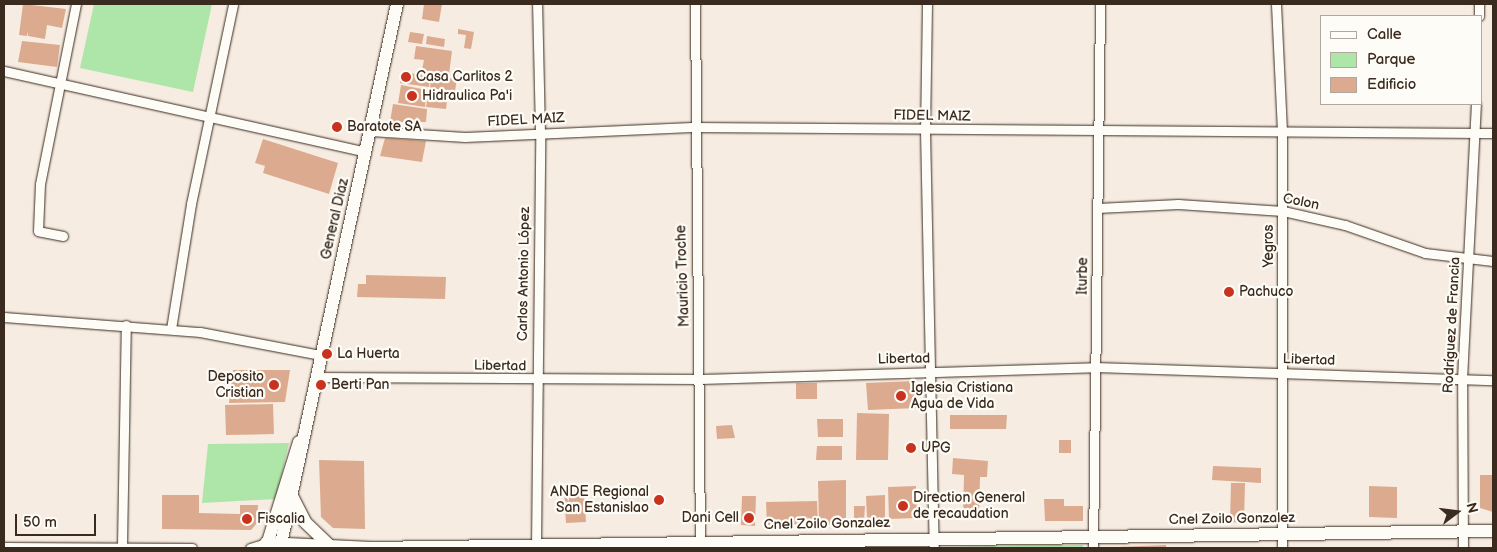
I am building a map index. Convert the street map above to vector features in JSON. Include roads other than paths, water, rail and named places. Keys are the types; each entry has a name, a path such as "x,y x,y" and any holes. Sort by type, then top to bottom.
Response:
{"main road":[{"name":"General Diaz","path":"300,440 321,355 397,4"},
{"path":"281,546 293,498 300,440"},
{"path":"266,546 300,440"},
{"path":"293,498 305,522 329,545"},
{"name":"Cnel Zoilo Gonzalez","path":"266,546 329,545 370,548 1093,542 1282,533 1493,531"}],"street":[{"path":"63,236 38,231 40,184 76,4"},
{"path":"172,329 207,116 233,4"},
{"name":"Carlos Antonio López","path":"536,546 535,380 540,132 537,4"},
{"name":"Mauricio Troche","path":"695,4 692,127 700,379 700,545"},
{"path":"927,4 924,130 933,543"},
{"name":"Iturbe","path":"1093,542 1100,4"},
{"name":"Yegros","path":"1276,4 1282,130 1283,211 1282,548"},
{"path":"4,71 365,152"},
{"name":"Rodríguez de Francia","path":"1463,548 1462,379 1476,105"},
{"name":"FIDEL MAIZ","path":"370,131 465,137 540,132 692,127 1098,132 1282,130 1493,132"},
{"name":"Colon","path":"1097,208 1178,204 1283,211 1345,225 1425,253 1469,260 1493,261"},
{"path":"4,317 172,329 321,355"},
{"path":"122,545 126,325"},
{"name":"Libertad","path":"315,377 535,380 700,379 1096,367 1493,380"},
{"path":"4,547 122,545 154,548 192,548"},
{"path":"250,548 266,546"}],"place":[{"name":"Casa Carlitos 2","path":"406,77"},
{"name":"Hidraulica Pa'i","path":"412,96"},
{"name":"Baratote SA","path":"337,127"},
{"name":"Pachuco","path":"1229,292"},
{"name":"La Huerta","path":"327,354"},
{"name":"Deposito Cristian","path":"274,385"},
{"name":"Berti Pan","path":"321,385"},
{"name":"Iglesia Cristiana Agua de Vida","path":"901,396"},
{"name":"UPG","path":"911,448"},
{"name":"ANDE Regional San Estanislao","path":"659,500"},
{"name":"Direction General de recaudation","path":"903,506"},
{"name":"Dani Cell","path":"749,518"},
{"name":"Fiscalia","path":"247,519"}]}
